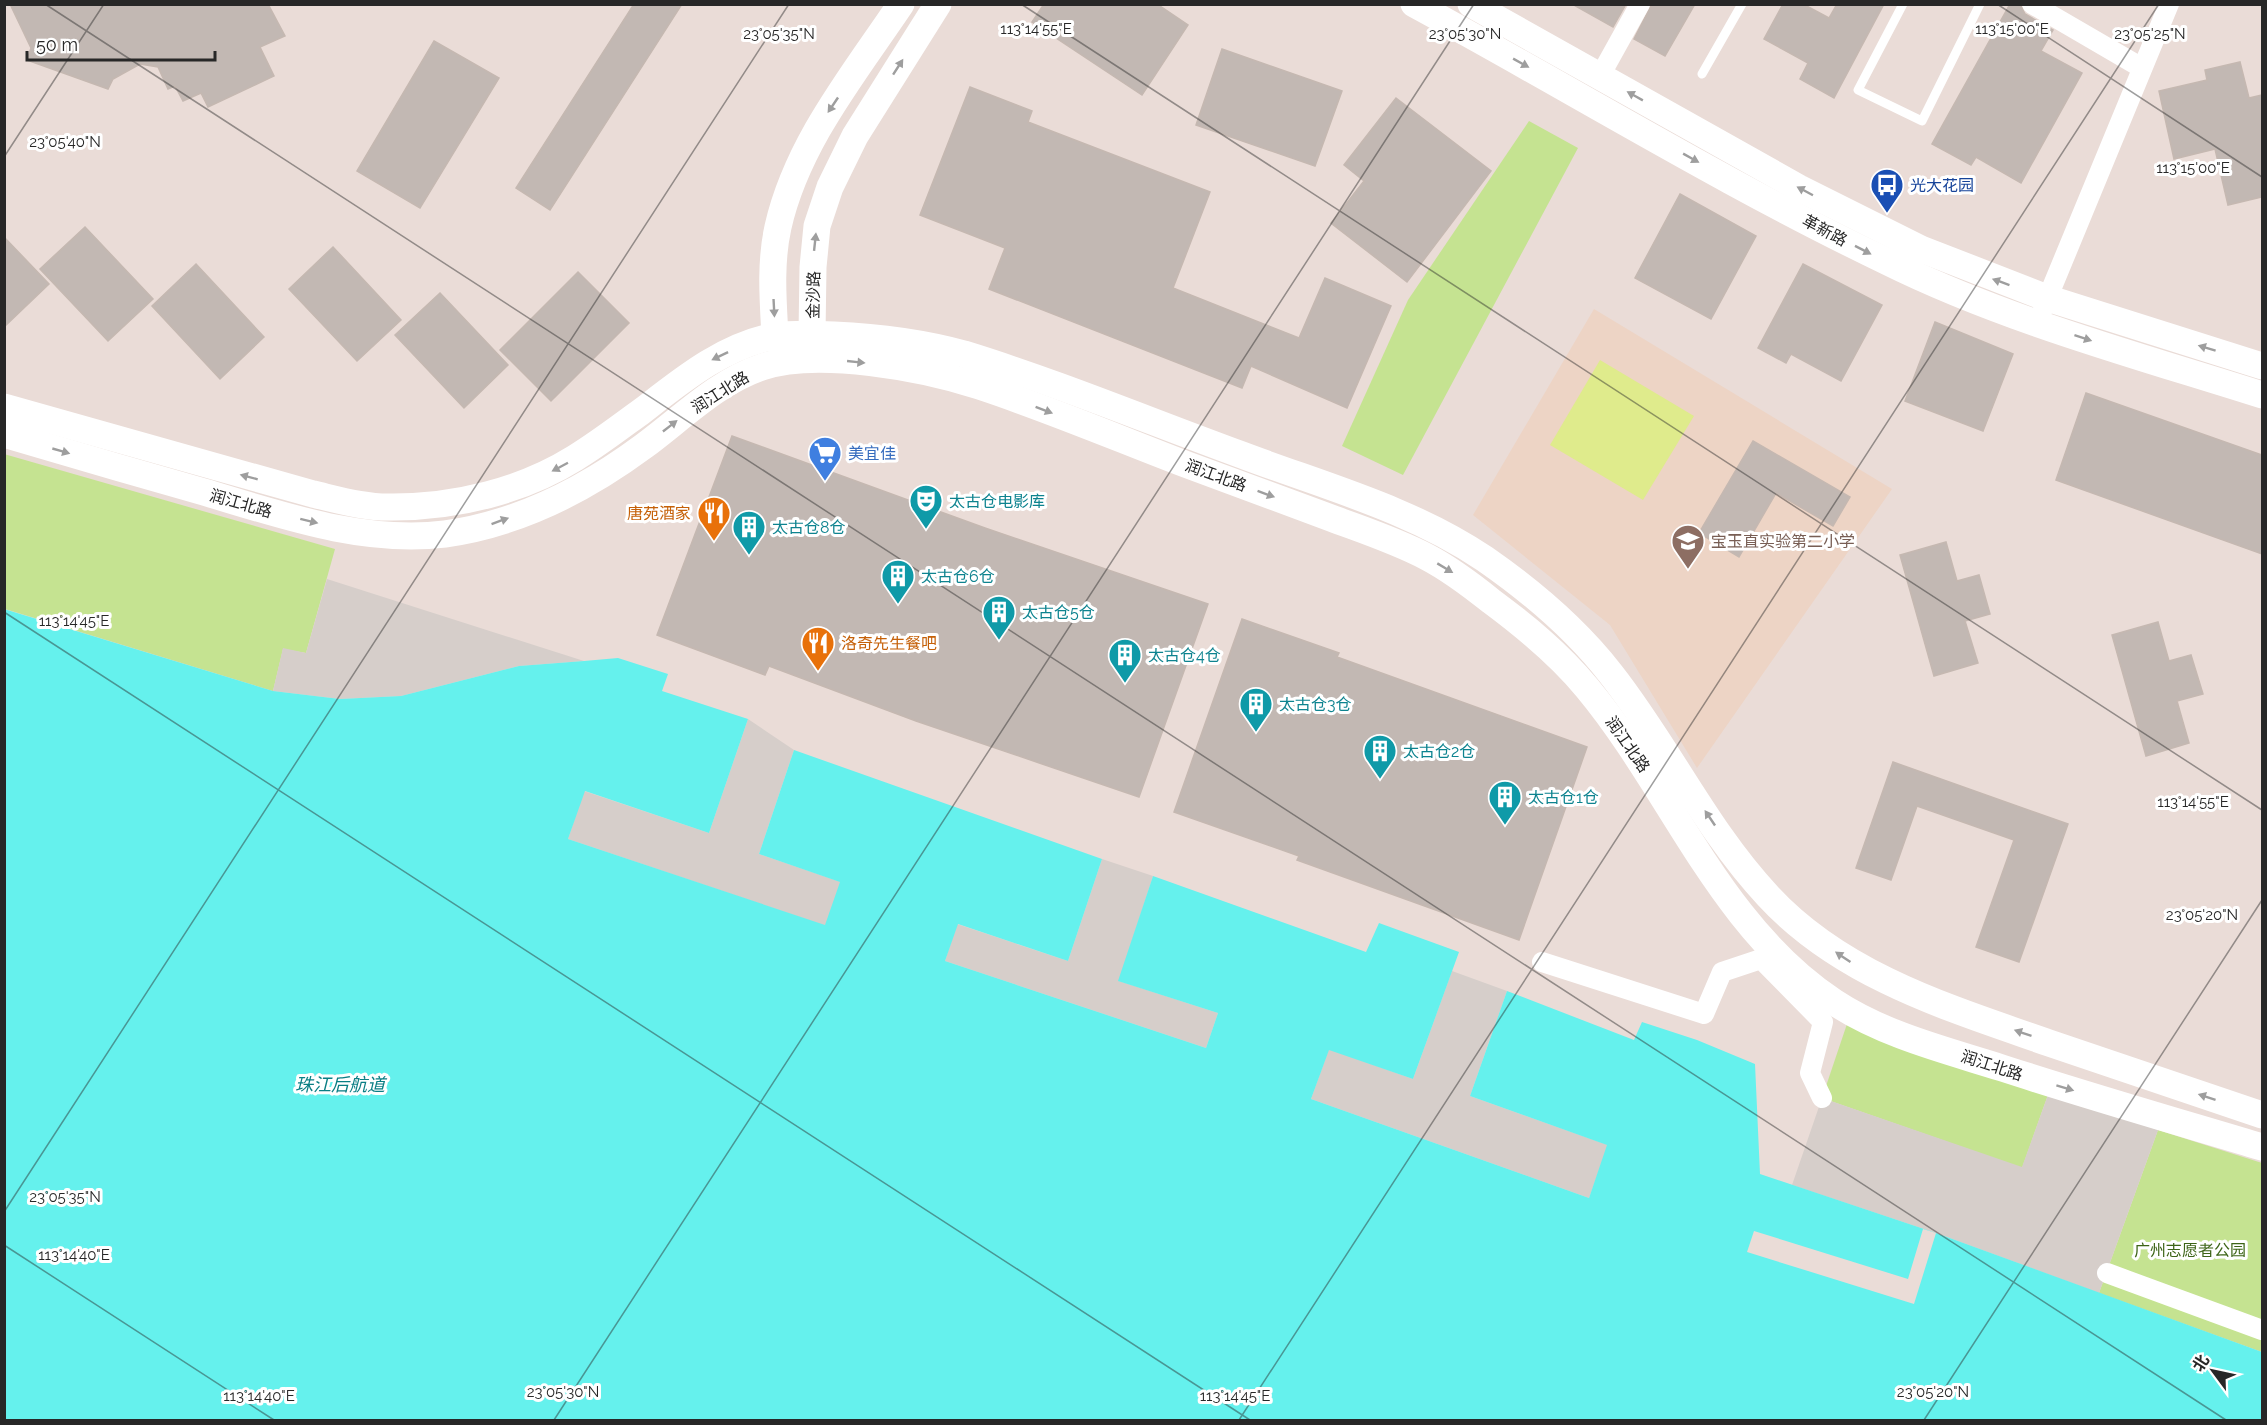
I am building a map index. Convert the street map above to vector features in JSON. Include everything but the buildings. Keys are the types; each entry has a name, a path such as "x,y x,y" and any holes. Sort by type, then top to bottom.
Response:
{"street":[{"path":"797,359 775,336 772,277 777,229 787,192 802,155 901,4"},
{"name":"金沙路","path":"797,359 813,334 813,267 817,226 830,187 855,136 938,4"},
{"name":"革新路","path":"1414,4 1747,189 1887,262 1975,300 2037,323 2262,395"},
{"name":"革新路","path":"1471,4 1799,188 1921,249 2048,298 2262,366"},
{"path":"1600,76 1640,4"},
{"path":"2032,4 2142,68"},
{"path":"2037,323 2168,7 2186,4"},
{"name":"润江北路","path":"4,406 313,495 356,504 393,508 463,501 504,490 544,475 594,446 689,374 715,358 775,336 813,334 896,339 930,344 987,361 1248,458 1356,494 1450,538 1483,558 1549,609 1590,649 1638,711 1748,872 1788,916 1828,947 1852,964 1941,1003 2262,1115"},
{"name":"润江北路","path":"4,434 306,521 377,535 416,537 484,526 555,500 599,477 722,387 744,374 765,366 797,359 823,359 895,367 974,384 1363,530 1426,557 1455,574 1539,638 1572,670 1623,735 1723,889 1773,951 1814,988 1862,1019 1918,1041 2133,1110 2262,1147"},
{"path":"1542,962 1704,1014 1722,972 1761,959 1823,1022 1810,1073 1822,1098"},
{"path":"2107,1273 2262,1330"}],"lane":[{"path":"1702,74 1742,4"},
{"path":"1903,4 1858,90 1922,121 1980,4"}],"shaded area":[{"name":"宝玉直实验第二小学","path":"1594,309 1892,489 1697,768 1610,625 1473,515"},
{"path":"327,579 584,661 519,666 401,696 340,699 273,691 283,648 306,653"},
{"path":"748,719 794,750 759,854 841,882 826,926 568,839 584,791 709,833"},
{"path":"1102,859 1153,876 1119,981 1218,1013 1206,1048 945,961 957,924 1068,961"},
{"path":"1452,971 1507,991 1470,1096 1608,1145 1589,1198 1311,1099 1329,1049 1413,1079"},
{"path":"2049,1092 2158,1130 2099,1293 1936,1233 1792,1185 1822,1098 2022,1167"}],"green space":[{"path":"1529,121 1578,148 1403,475 1342,446 1408,300"},
{"path":"1600,360 1694,416 1643,500 1550,445"},
{"path":"4,454 335,549 306,653 283,649 273,691 5,609"},
{"path":"1849,1018 2049,1092 2022,1168 1822,1098"},
{"name":"广州志愿者公园","path":"2158,1130 2262,1163 2262,1352 2099,1293"}],"water":[{"name":"珠江后航道","path":"4,609 273,691 340,699 401,696 519,666 618,658 668,674 662,691 748,719 709,833 585,791 568,839 825,925 840,882 759,854 794,750 1102,859 1068,961 958,924 945,961 1206,1048 1218,1013 1118,981 1153,876 1366,952 1379,923 1459,952 1413,1079 1329,1050 1311,1099 1589,1198 1607,1145 1470,1096 1507,991 1634,1040 1642,1022 1697,1040 1755,1064 1760,1174 1936,1233 2262,1352 2262,1420 5,1420"}],"pier":[{"path":"1923,1229 1936,1233 1914,1304 1747,1252 1754,1231 1908,1279"}],"place":[{"name":"光大花园","path":"1887,214"},
{"name":"美宜佳","path":"825,482"},
{"name":"太古仓电影库","path":"926,530"},
{"name":"唐苑酒家","path":"714,542"},
{"name":"太古仓8仓","path":"749,556"},
{"name":"宝玉直实验第二小学","path":"1688,570"},
{"name":"太古仓6仓","path":"898,605"},
{"name":"太古仓5仓","path":"999,641"},
{"name":"洛奇先生餐吧","path":"818,672"},
{"name":"太古仓4仓","path":"1125,684"},
{"name":"太古仓3仓","path":"1256,733"},
{"name":"太古仓2仓","path":"1380,780"},
{"name":"太古仓1仓","path":"1505,826"}]}
